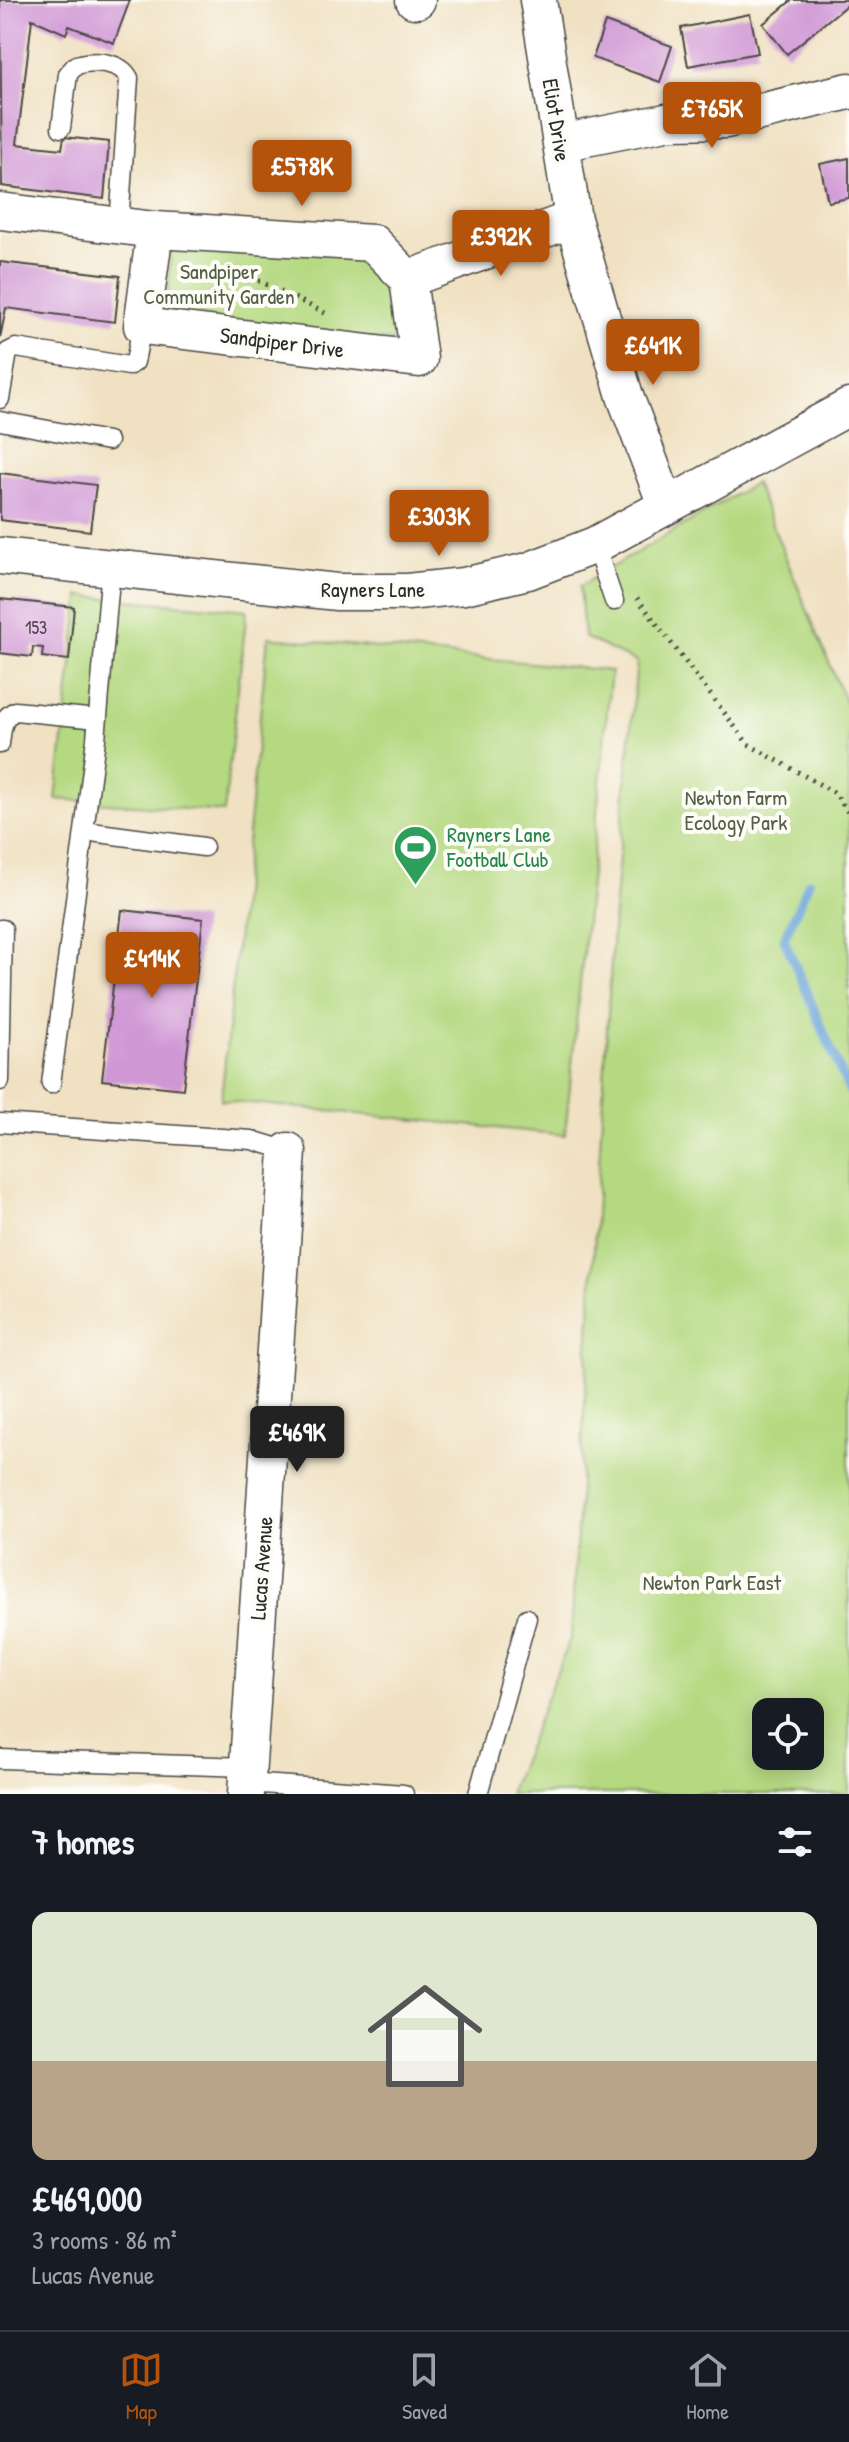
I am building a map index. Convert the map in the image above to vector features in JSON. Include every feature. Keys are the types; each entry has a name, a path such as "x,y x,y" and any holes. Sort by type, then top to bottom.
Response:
{"street":[{"name":"Eliot Drive","path":"538,0 573,219 590,286 625,396 666,505"},
{"path":"561,143 671,121 726,120 849,91"},
{"path":"0,211 155,230 373,243 408,279 573,219"},
{"path":"142,326 155,230"},
{"name":"Sandpiper Drive","path":"142,326 419,359 408,279"},
{"name":"Rayners Lane","path":"0,556 337,592 407,592 464,586 528,571 595,545 849,407"},
{"name":"Lucas Avenue","path":"247,1782 288,1151"}],"lane":[{"path":"61,128 68,74 76,65 113,65 125,69 129,78 119,225"},
{"path":"0,399 8,352 16,348 129,366 135,362 138,353 142,326"},
{"path":"0,421 108,441"},
{"path":"595,545 614,601"},
{"path":"51,1084 98,719 111,568"},
{"path":"0,744 2,723 6,715 15,711 98,719"},
{"path":"84,831 204,847"},
{"path":"0,929 0,1081"},
{"path":"0,1123 252,1140 288,1151"},
{"path":"478,1794 527,1618"},
{"path":"0,1759 404,1794"}],"path":[{"path":"225,264 336,318"},
{"path":"634,594 748,744 835,793 849,814"}],"green space":[{"name":"Sandpiper Community Garden","path":"172,231 395,262 401,341 166,327"},
{"name":"Newton Park East","path":"755,483 849,711 849,1794 509,1794 571,1636 614,912 637,662 584,637 580,586"},
{"path":"80,596 247,610 224,812 56,799"},
{"name":"Rayners Lane Football Club","path":"268,637 611,671 565,1135 221,1100"}],"building":[{"path":"0,0 130,0 114,43 69,26 66,34 32,19 17,144 62,149 64,137 109,142 104,199 2,186"},
{"path":"792,0 849,0 849,3 787,54 763,24"},
{"path":"750,14 758,53 688,66 681,28"},
{"path":"605,22 672,46 660,82 593,58"},
{"path":"849,158 849,198 828,202 820,164"},
{"path":"0,262 120,276 115,322 6,308 0,338"},
{"path":"0,473 96,485 90,531 0,520"},
{"path":"0,599 74,607 69,660 42,657 43,648 33,647 32,657 0,653"},
{"path":"122,910 203,919 183,1089 102,1080"}],"waterway":[{"path":"809,882 784,939 849,1091"}],"place":[{"name":"Rayners Lane Football Club","path":"416,886"}],"park label":[{"name":"Newton Farm Ecology Park","path":"736,810"}]}
